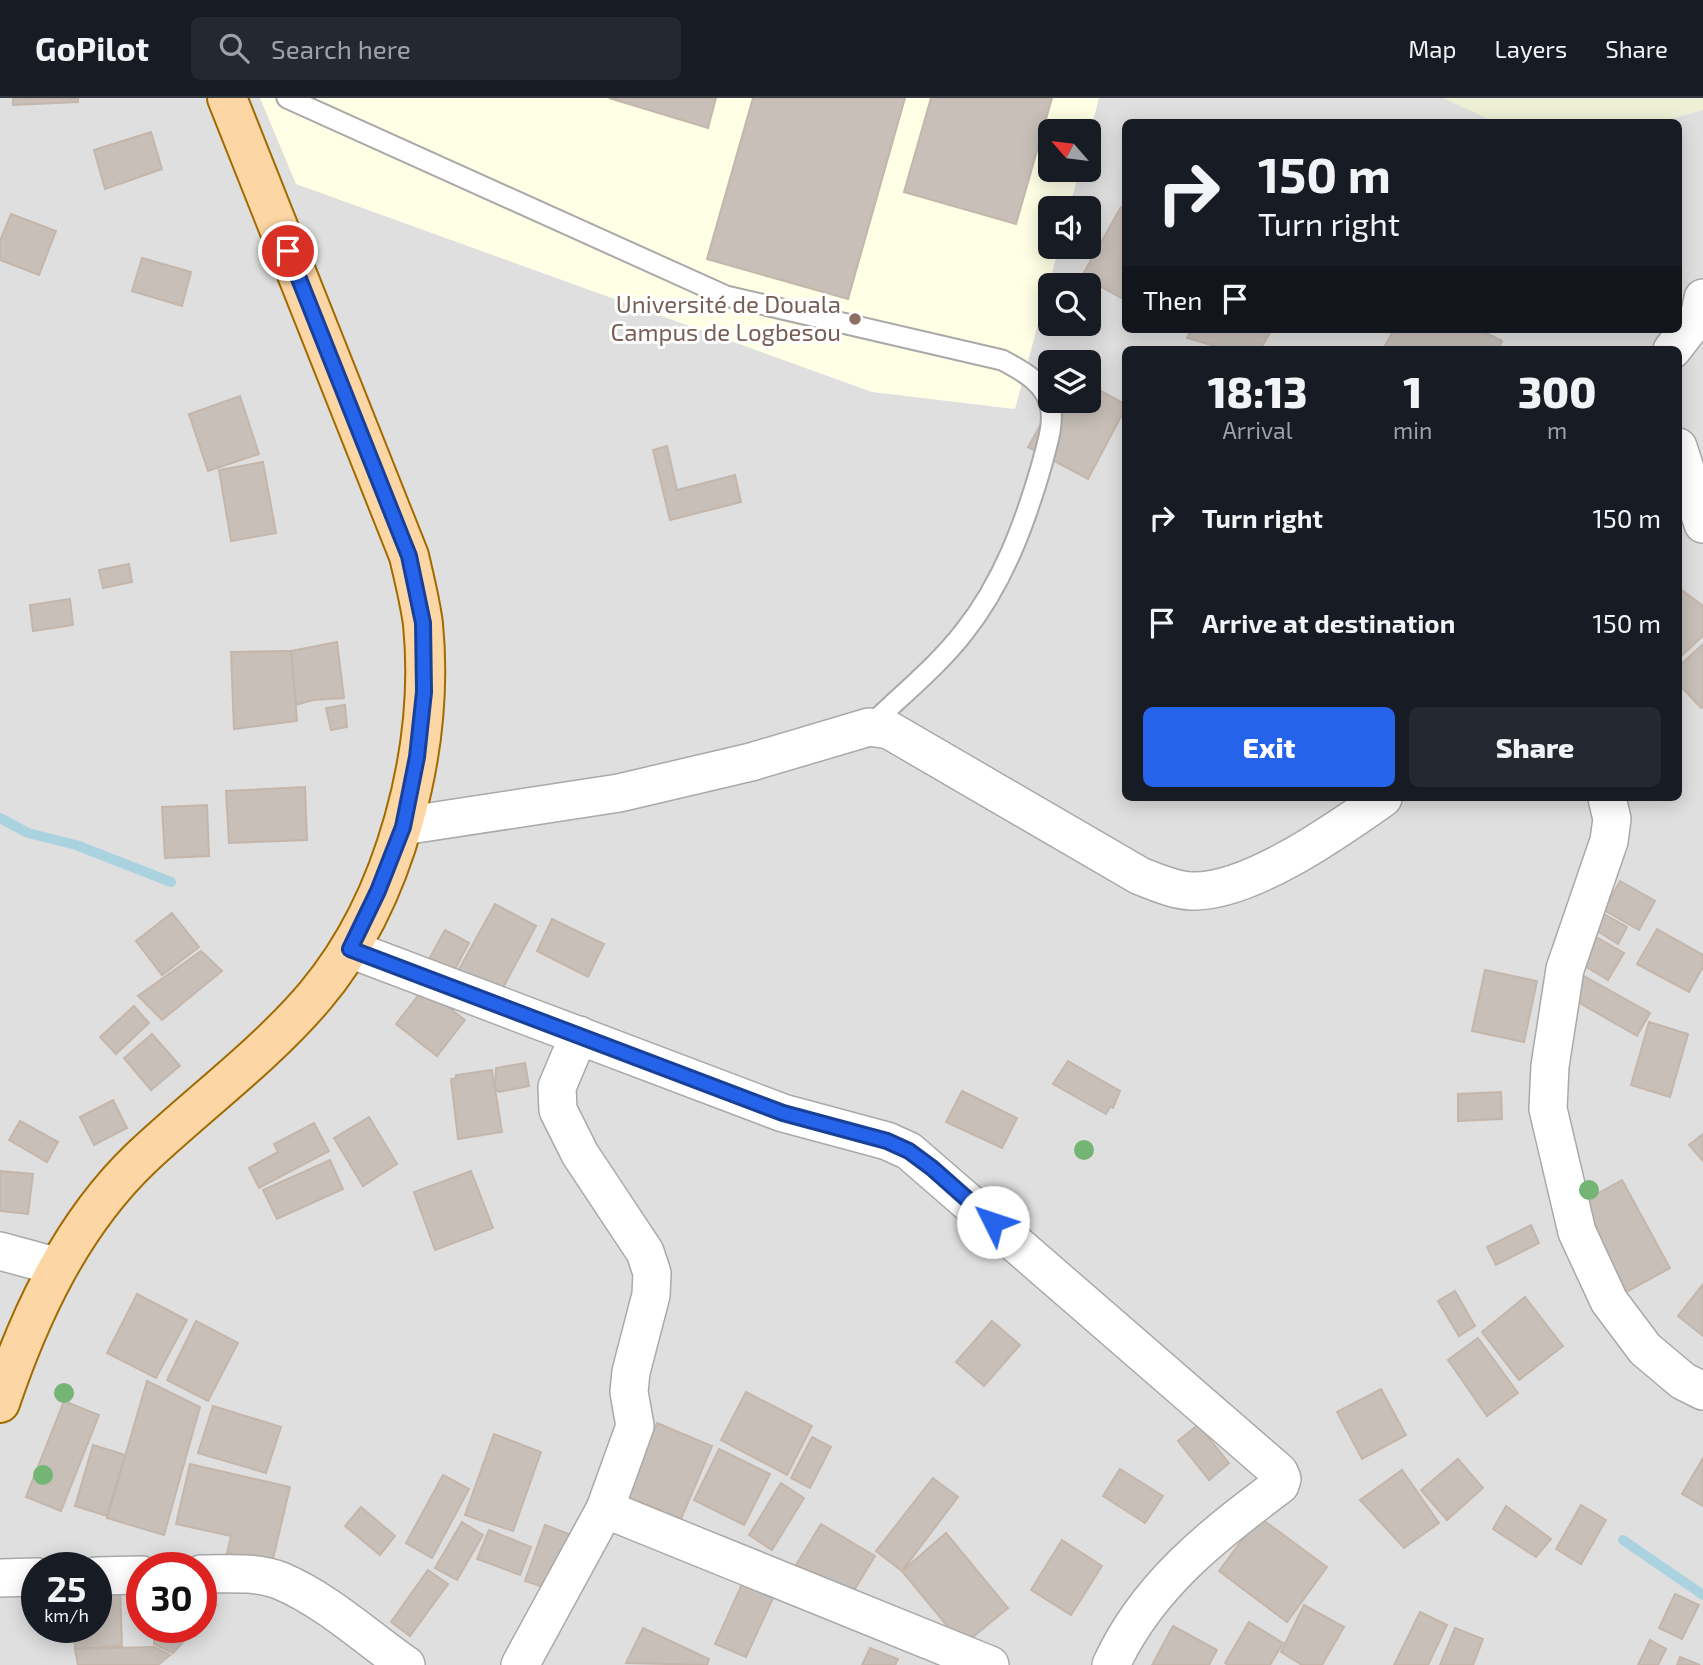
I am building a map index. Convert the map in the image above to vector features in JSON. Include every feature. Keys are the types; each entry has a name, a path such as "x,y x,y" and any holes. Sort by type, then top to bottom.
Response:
{"main road":[{"path":"0,1403 20,1345 58,1267 95,1212 139,1160 276,1036 315,996 350,949 378,891 403,827 417,757 424,692 423,623 409,556 227,98"}],"street":[{"path":"1675,346 1702,308"},
{"path":"1682,459 1703,524"},
{"path":"403,827 619,793 751,762 869,727 889,730 1140,876 1190,891 1221,888 1255,875 1332,833 1379,801"},
{"path":"1608,801 1612,818 1609,841 1565,969 1550,1066 1548,1109 1577,1232 1609,1301 1645,1349 1683,1381 1703,1391"},
{"path":"350,949 783,1113 887,1141 909,1151 1279,1472 1282,1479 1280,1485 1206,1541 1161,1586 1119,1647 1111,1665"},
{"path":"520,1665 605,1509 635,1426 629,1392 631,1372 651,1295 652,1273 645,1252 580,1154 558,1110 557,1087 579,1035"},
{"path":"0,1251 58,1267"},
{"path":"605,1509 990,1665"},
{"path":"217,1574 245,1574 279,1580 311,1598 406,1665"},
{"path":"0,1578 21,1577"}],"lane":[{"path":"287,98 726,296 1002,360 1025,372 1042,387 1051,410 1050,433 1028,512 1013,549 983,606 963,634 869,727"}],"shaded area":[{"path":"0,98 1703,98 1703,1665 0,1665"},
{"name":"Université de Douala Campus de Logbesou","path":"260,98 1099,98 1094,119 1038,119 1038,182 1077,182 1072,196 1038,196 1038,259 1056,259 1052,273 1038,273 1038,324 1015,409 872,392 296,184"},
{"path":"1443,98 1703,98 1703,110 1672,119 1488,119"}],"building":[{"path":"13,98 78,98 78,102 13,105"},
{"path":"609,98 716,98 708,128"},
{"path":"753,98 905,98 848,299 707,259"},
{"path":"931,98 1052,98 1046,119 1038,119 1038,147 1016,224 904,192"},
{"path":"151,132 162,169 105,189 94,150"},
{"path":"1121,207 1122,208 1122,298 1101,287 1101,273 1084,273 1092,259 1101,259 1101,242"},
{"path":"11,214 56,231 39,275 0,260 0,241"},
{"path":"142,258 191,272 182,306 132,291"},
{"path":"1190,333 1270,333 1262,346 1214,346 1187,338"},
{"path":"1392,333 1486,333 1502,341 1500,346 1385,346"},
{"path":"1101,391 1122,402 1122,415 1088,479 1028,447 1047,413 1101,413"},
{"path":"240,396 259,454 208,471 189,414"},
{"path":"667,446 677,490 735,475 741,502 670,520 653,450"},
{"path":"263,462 276,533 231,541 219,470"},
{"path":"129,564 132,582 103,588 99,570"},
{"path":"1682,590 1703,606 1703,636 1682,655"},
{"path":"70,599 73,625 33,631 30,605"},
{"path":"337,642 344,698 313,700 296,705 291,651"},
{"path":"1703,644 1701,708 1682,687 1682,663"},
{"path":"291,651 297,721 234,729 231,652"},
{"path":"345,705 347,727 331,730 326,708"},
{"path":"305,787 307,840 229,843 226,791"},
{"path":"207,805 209,856 165,858 162,807"},
{"path":"1620,881 1655,901 1639,930 1604,910"},
{"path":"495,904 536,926 488,1016 446,993"},
{"path":"172,913 199,947 162,975 136,941"},
{"path":"1602,913 1627,927 1618,944 1593,928"},
{"path":"552,919 604,944 588,977 537,951"},
{"path":"1657,929 1703,955 1703,967 1689,992 1637,964"},
{"path":"445,930 469,943 447,984 423,970"},
{"path":"1591,934 1624,953 1608,980 1576,961"},
{"path":"201,951 222,971 162,1020 138,996"},
{"path":"1485,970 1537,981 1524,1042 1472,1031"},
{"path":"1575,971 1650,1013 1637,1036 1562,993"},
{"path":"424,988 465,1020 437,1056 396,1024"},
{"path":"134,1006 149,1023 116,1054 100,1037"},
{"path":"1649,1022 1688,1034 1670,1097 1631,1085"},
{"path":"152,1034 180,1066 151,1090 124,1058"},
{"path":"1068,1061 1120,1091 1113,1108 1110,1107 1106,1114 1053,1084"},
{"path":"525,1063 529,1086 499,1092 495,1089 496,1068"},
{"path":"492,1070 502,1132 458,1139 451,1079 456,1078 456,1075"},
{"path":"962,1091 1017,1118 1002,1148 946,1122"},
{"path":"1501,1092 1502,1119 1458,1121 1458,1094"},
{"path":"113,1100 127,1128 94,1145 80,1117"},
{"path":"369,1117 397,1164 363,1186 334,1138"},
{"path":"20,1121 58,1142 47,1162 9,1140"},
{"path":"314,1123 329,1151 259,1188 249,1168 278,1152 274,1144"},
{"path":"1703,1134 1703,1161 1689,1145"},
{"path":"330,1160 343,1189 277,1219 263,1190"},
{"path":"0,1171 33,1174 28,1214 0,1211"},
{"path":"471,1171 493,1228 435,1250 414,1192"},
{"path":"1622,1180 1670,1268 1621,1295 1572,1208"},
{"path":"1531,1225 1539,1243 1496,1265 1487,1247"},
{"path":"1703,1284 1703,1336 1678,1316"},
{"path":"1455,1291 1475,1326 1459,1336 1438,1301"},
{"path":"137,1294 187,1320 156,1378 107,1353"},
{"path":"1525,1297 1563,1346 1519,1380 1482,1332"},
{"path":"196,1321 238,1343 208,1401 167,1380"},
{"path":"992,1321 1020,1345 984,1386 956,1362"},
{"path":"1478,1338 1518,1393 1487,1416 1448,1360"},
{"path":"147,1381 200,1407 164,1535 107,1518"},
{"path":"1381,1389 1406,1435 1362,1459 1337,1412"},
{"path":"746,1392 812,1426 787,1475 721,1440"},
{"path":"64,1401 99,1415 61,1511 26,1497"},
{"path":"213,1406 281,1427 266,1473 198,1453"},
{"path":"657,1423 712,1446 681,1519 626,1497"},
{"path":"1198,1425 1229,1463 1209,1480 1178,1441"},
{"path":"494,1434 541,1452 513,1531 465,1515"},
{"path":"812,1437 831,1447 810,1488 791,1478"},
{"path":"93,1445 125,1455 107,1516 75,1506"},
{"path":"719,1449 770,1474 744,1525 694,1500"},
{"path":"1703,1458 1703,1506 1682,1494"},
{"path":"1458,1459 1483,1488 1447,1520 1421,1490"},
{"path":"190,1464 290,1487 272,1563 227,1553 231,1536 176,1524"},
{"path":"1120,1469 1163,1496 1145,1523 1103,1496"},
{"path":"1402,1470 1439,1523 1404,1548 1360,1500"},
{"path":"443,1475 469,1489 432,1558 406,1543"},
{"path":"933,1478 958,1497 902,1571 876,1551"},
{"path":"781,1483 804,1498 772,1550 749,1535"},
{"path":"1581,1505 1606,1520 1581,1564 1556,1549"},
{"path":"1506,1506 1551,1539 1536,1557 1493,1529"},
{"path":"361,1507 395,1536 380,1555 345,1526"},
{"path":"1259,1517 1327,1567 1287,1622 1219,1571"},
{"path":"462,1522 483,1535 457,1580 435,1568"},
{"path":"821,1524 875,1556 850,1597 796,1565"},
{"path":"545,1525 577,1537 557,1592 525,1581"},
{"path":"489,1530 531,1547 520,1575 477,1559"},
{"path":"946,1533 1008,1608 963,1645 902,1571"},
{"path":"1062,1540 1102,1566 1071,1615 1031,1590"},
{"path":"428,1570 448,1584 410,1636 391,1622"},
{"path":"112,1584 120,1584 122,1646 75,1649 75,1643 112,1643"},
{"path":"742,1584 773,1598 746,1657 715,1644"},
{"path":"1675,1594 1699,1605 1682,1639 1659,1628"},
{"path":"1304,1605 1344,1627 1322,1665 1302,1665 1281,1652"},
{"path":"1420,1612 1447,1625 1428,1665 1394,1665"},
{"path":"1249,1622 1283,1643 1270,1665 1228,1665 1225,1663"},
{"path":"1173,1626 1217,1650 1209,1665 1152,1665"},
{"path":"643,1628 709,1659 707,1665 626,1663"},
{"path":"1455,1628 1483,1639 1473,1665 1440,1665"},
{"path":"1650,1640 1666,1649 1658,1665 1638,1665"},
{"path":"154,1643 182,1643 173,1653"},
{"path":"154,1647 170,1655 158,1665 78,1665 75,1649"},
{"path":"870,1648 898,1659 895,1665 862,1665"},
{"path":"1680,1657 1700,1665 1677,1665"}],"waterway":[{"path":"0,818 28,833 76,845 171,882"},
{"path":"1623,1540 1703,1595"}],"place":[{"name":"Université de Douala Campus de Logbesou","path":"855,319"}],"route":[{"path":"288,251 409,556 423,623 424,692 417,757 403,827 378,891 350,949 783,1113 887,1141 909,1151 932,1168 993,1222"}]}
